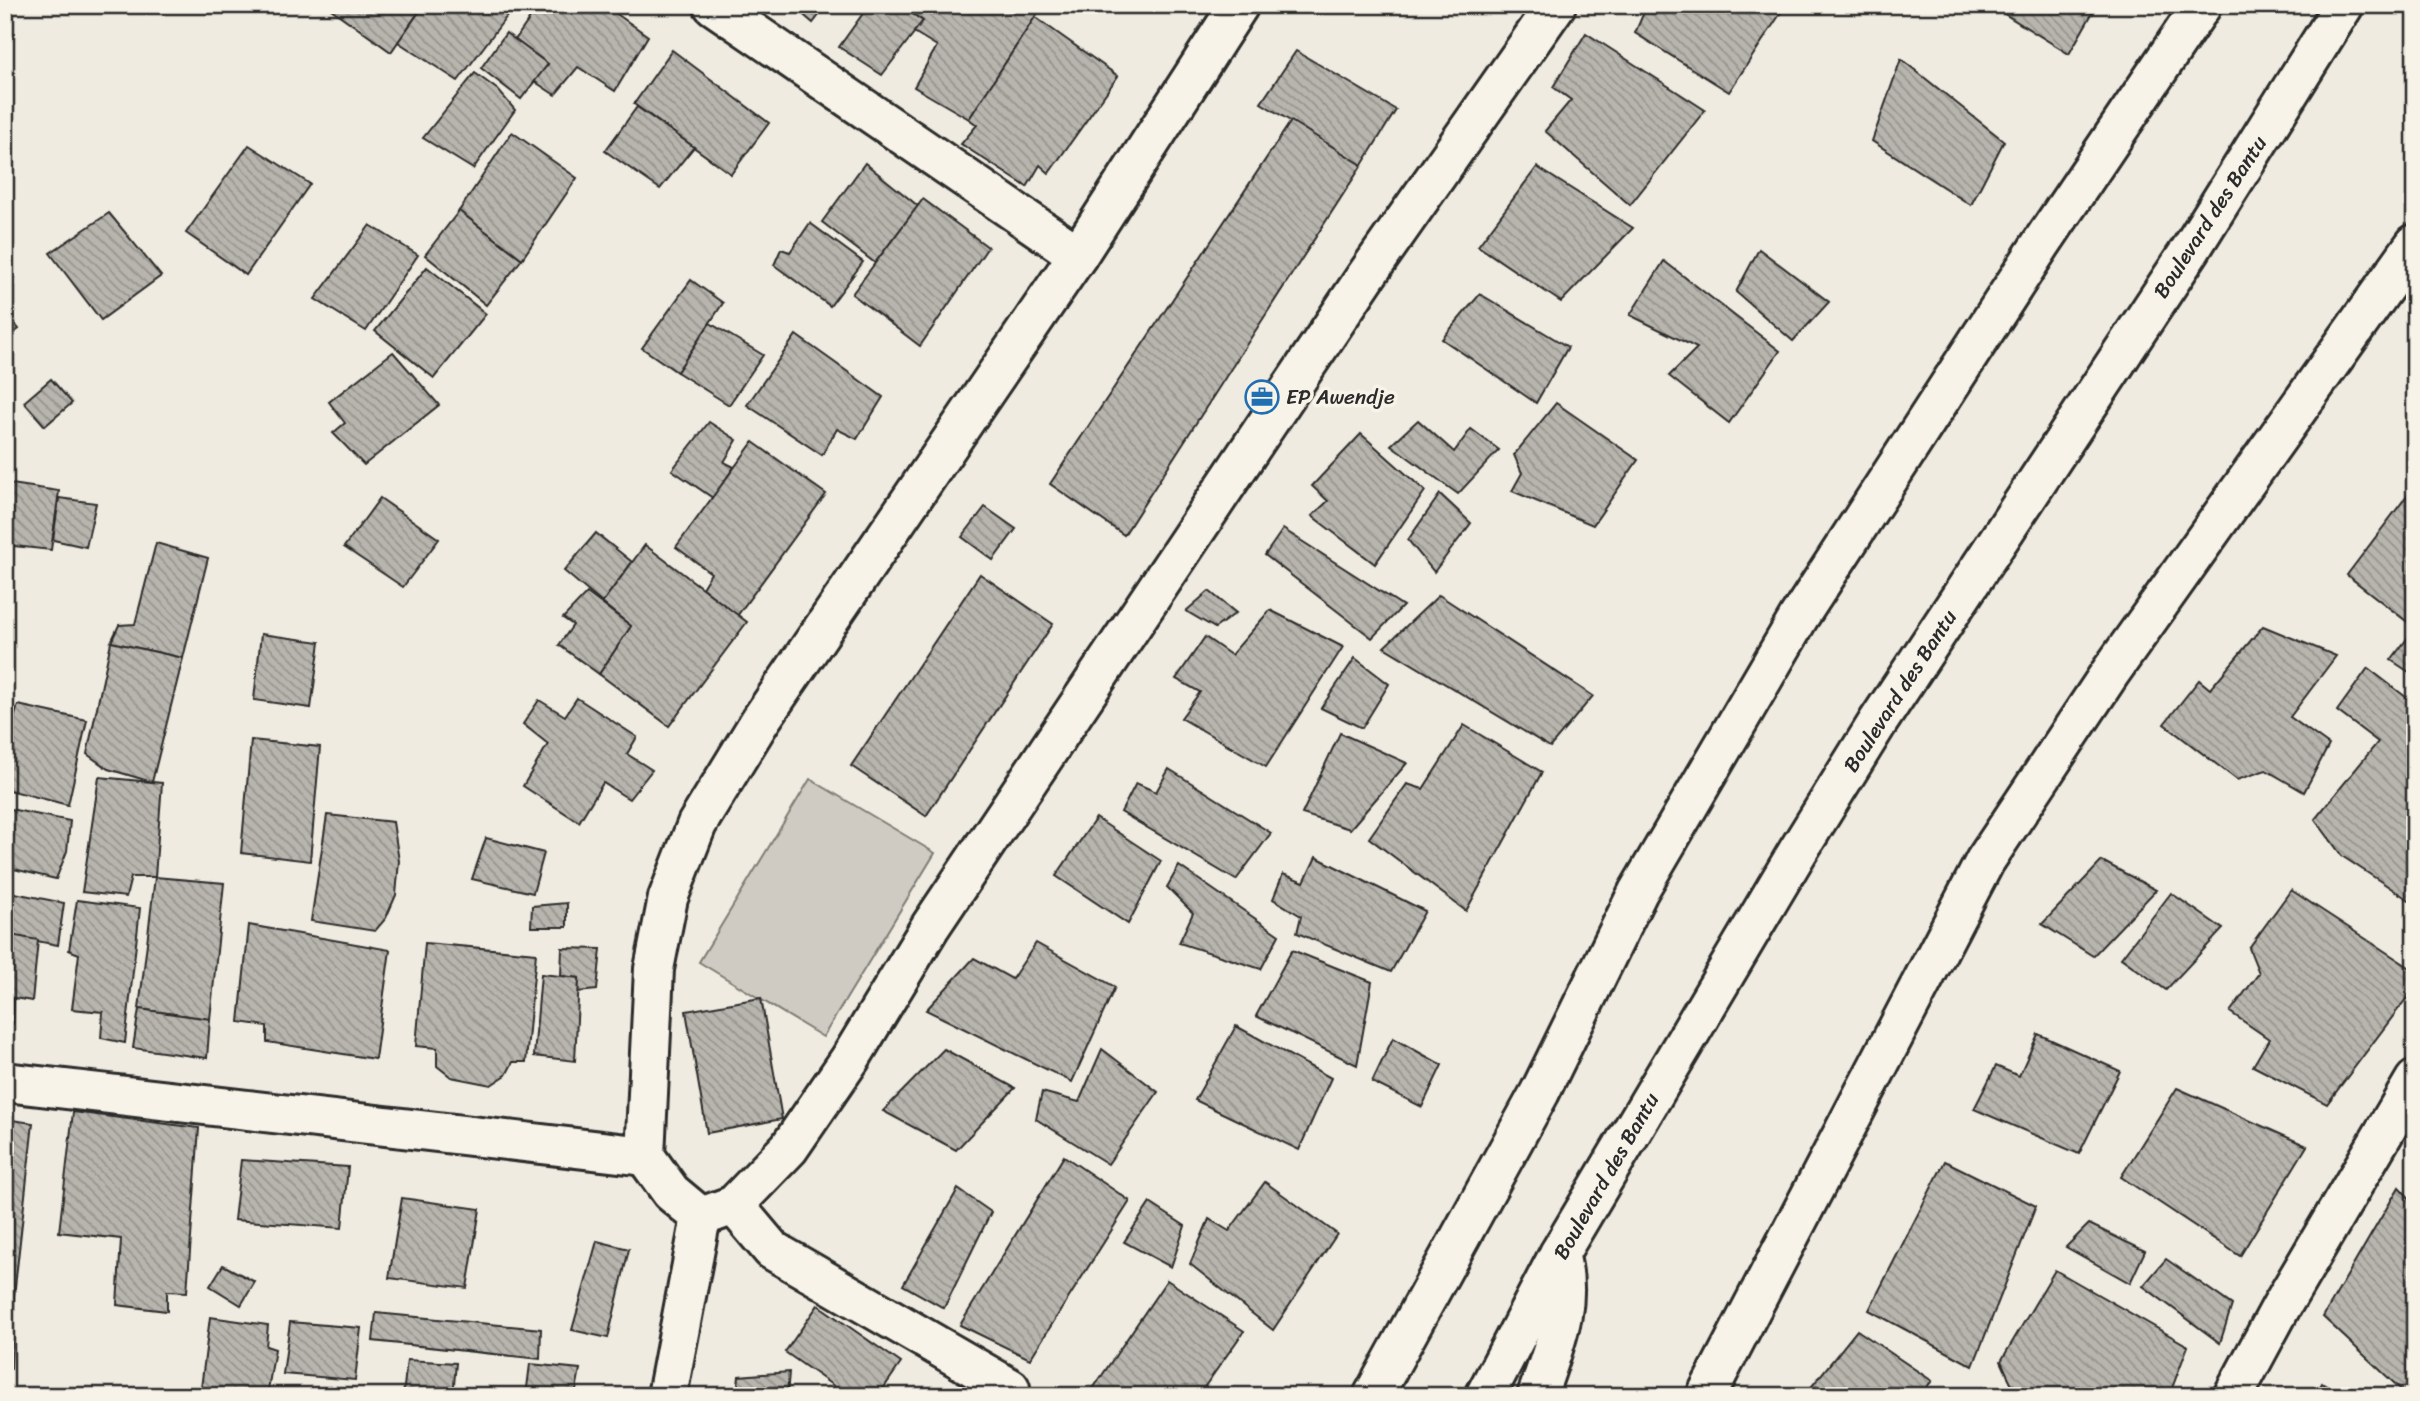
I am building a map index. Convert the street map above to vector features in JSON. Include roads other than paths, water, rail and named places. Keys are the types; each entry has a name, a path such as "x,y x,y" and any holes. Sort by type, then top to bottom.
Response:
{"main road":[{"path":"713,5 1078,255"},
{"path":"1010,1388 772,1250 718,1211 671,1192 645,1156 654,969 668,898 697,824 760,721 1078,255 1239,5"},
{"path":"667,1396 718,1211 789,1148 827,1093 930,927 1359,288 1556,5"},
{"path":"1373,1396 1540,1092 1638,892 1799,617 2041,244 2202,5"},
{"name":"Boulevard des Bantu","path":"1485,1396 1559,1254 1798,851 1878,722 2183,261 2344,5"},
{"path":"1706,1396 1985,861 2110,673 2415,244"},
{"path":"2233,1396 2281,1307 2415,1080"},
{"path":"5,1082 645,1156"},
{"path":"1537,1396 1565,1310 1566,1277 1559,1254"}],"place":[{"name":"EP Awendje","path":"1262,397"}]}
